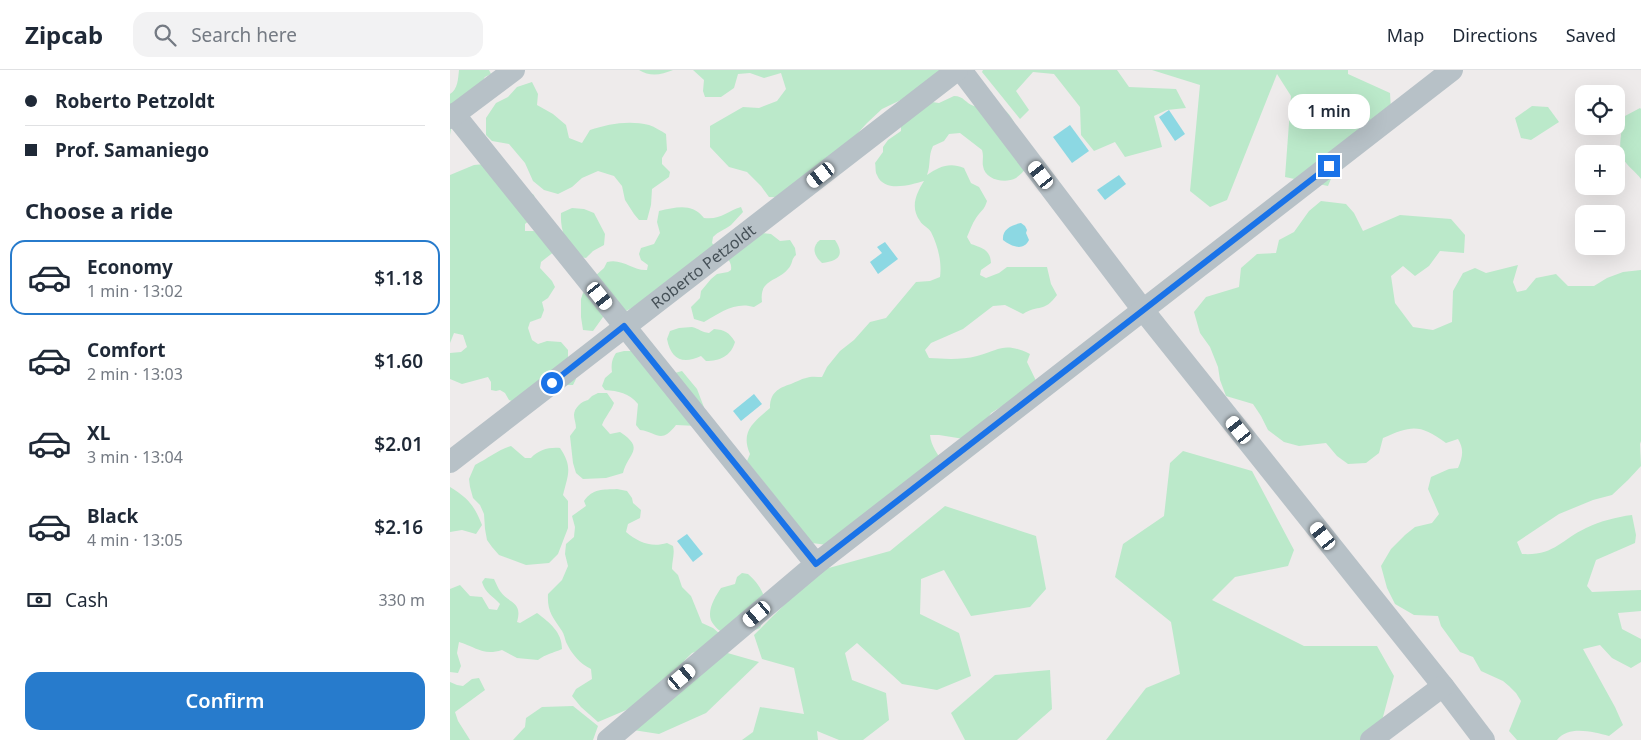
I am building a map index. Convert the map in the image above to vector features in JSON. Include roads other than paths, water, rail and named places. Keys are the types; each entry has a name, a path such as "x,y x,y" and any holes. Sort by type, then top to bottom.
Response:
{"street":[{"path":"959,70 1143,310 1484,740"},
{"name":"Roberto Petzoldt","path":"450,462 624,326 959,70"},
{"path":"608,740 816,564 1452,70"},
{"path":"508,72 452,116 816,564"},
{"path":"1371,740 1443,686"}],"water":[{"path":"1169,110 1185,134 1175,141 1159,117"},
{"path":"1070,125 1089,151 1072,163 1053,137"},
{"path":"1119,175 1126,184 1105,200 1097,190"},
{"path":"1021,223 1027,230 1026,233 1029,240 1024,246 1017,247 1003,240 1006,230 1011,226"},
{"path":"885,242 898,259 878,274 870,262 882,253 877,247"},
{"path":"754,394 762,404 741,421 733,411"},
{"path":"687,534 703,554 693,562 677,541"}]}
